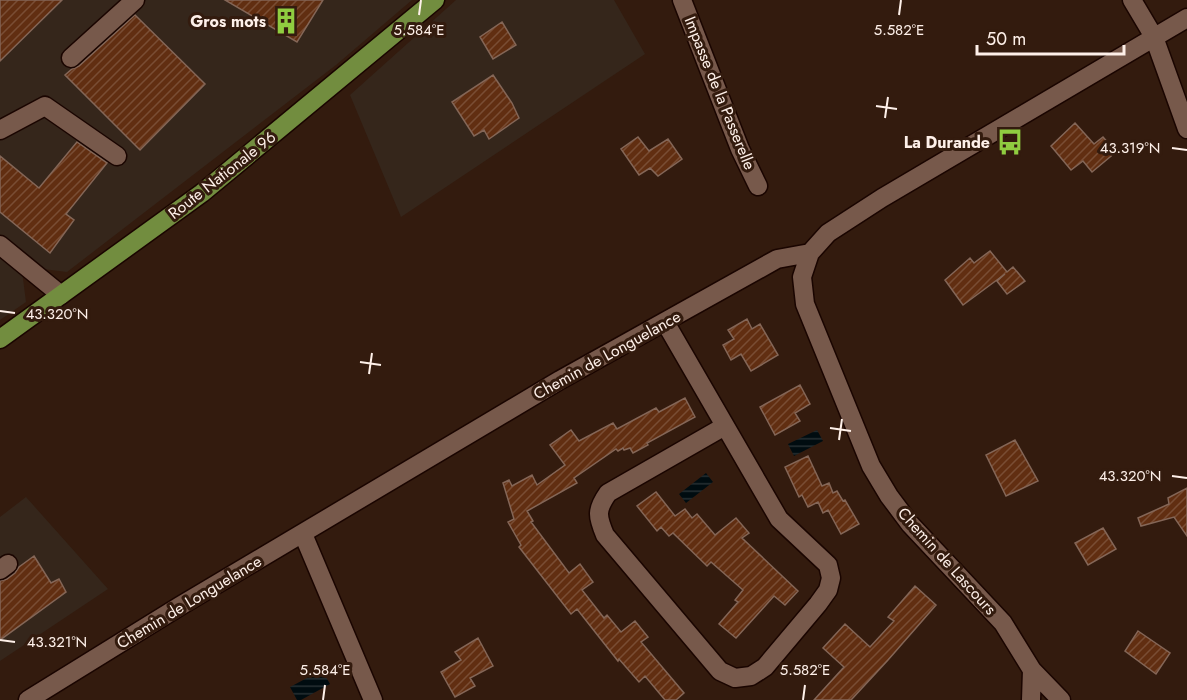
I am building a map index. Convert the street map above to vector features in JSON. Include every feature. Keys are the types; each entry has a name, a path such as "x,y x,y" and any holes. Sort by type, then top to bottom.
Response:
{"main road":[{"name":"Route Nationale 96","path":"0,339 202,193 435,0"}],"street":[{"path":"71,58 135,0"},
{"name":"Impasse de la Passerelle","path":"682,0 740,149 758,186"},
{"path":"1132,0 1154,37 1187,129"},
{"path":"810,253 828,233 882,198 984,140 1187,18"},
{"path":"0,130 45,106 117,156"},
{"path":"0,245 61,295"},
{"name":"Chemin de Longuelance","path":"28,700 180,606 560,380 777,259 810,253"},
{"name":"Chemin de Lascours","path":"810,253 802,277 805,304 871,466 889,496 910,524 1003,623 1032,670 1061,700"},
{"path":"665,322 779,519 828,565 831,578 828,590 818,604 765,667 750,676 735,678 720,671 606,535 599,520 599,505 608,493 725,426"},
{"path":"303,534 373,700"},
{"path":"1031,700 1032,670"}],"shaded area":[{"path":"0,0 412,0 336,65 67,272 43,269 22,271 26,302 0,320"},
{"path":"456,0 614,0 645,54 401,217 350,95"},
{"path":"817,430 823,441 794,456 788,444"},
{"path":"706,473 713,482 686,503 679,494"},
{"path":"26,497 108,589 0,661 0,517"},
{"path":"322,670 330,684 297,700 290,687"}],"building":[{"path":"0,0 62,0 0,61"},
{"name":"Gros mots","path":"225,0 323,0 297,42"},
{"path":"135,15 205,84 140,150 65,75 79,66"},
{"path":"502,22 516,45 493,59 480,37"},
{"path":"493,75 519,118 489,139 484,130 474,136 452,102"},
{"path":"1075,123 1094,144 1103,137 1116,152 1092,172 1083,161 1071,170 1051,146"},
{"path":"638,137 649,151 668,139 682,159 658,176 650,168 639,175 621,149"},
{"path":"77,142 107,163 66,214 74,220 50,253 0,212 0,156 39,188"},
{"path":"990,251 1007,272 1013,267 1025,281 1007,294 997,281 1005,274 963,305 945,280 970,258 974,263"},
{"path":"747,319 752,329 760,324 778,355 751,371 741,354 731,360 723,345 734,339 728,330"},
{"path":"800,385 810,404 795,413 800,421 775,435 760,407"},
{"path":"685,398 695,417 633,453 630,448 618,451 616,449 574,478 577,483 527,511 533,521 531,522 569,573 580,564 593,582 582,590 604,618 607,615 621,632 635,621 648,637 641,642 684,693 676,700 665,700 645,676 639,682 619,659 618,661 577,609 571,614 519,547 521,545 508,522 514,519 503,483 509,480 512,486 532,475 537,485 565,465 550,445 571,430 579,441 613,423 617,429 656,408 659,412"},
{"path":"1015,440 1038,481 1006,496 986,455"},
{"path":"808,456 822,486 829,483 833,493 837,491 859,524 841,534 828,510 823,513 818,502 808,507 802,495 799,497 785,467"},
{"path":"1187,488 1187,536 1174,517 1141,526 1138,518 1169,504 1168,498"},
{"path":"656,492 675,516 685,509 692,518 697,514 715,535 736,518 749,533 742,538 798,591 785,605 774,596 736,638 719,624 738,602 735,600 743,590 711,562 707,566 673,533 669,536 661,527 657,531 637,506"},
{"path":"1103,528 1116,549 1088,565 1075,543"},
{"path":"34,556 51,583 59,579 66,592 0,640 0,581 7,579"},
{"path":"915,586 936,605 888,660 851,700 814,700 844,667 823,648 845,624 870,647 894,621 888,617"},
{"path":"1138,631 1170,653 1156,674 1125,651"},
{"path":"478,638 493,666 470,678 475,686 455,697 441,672 461,660 455,652"}],"place":[{"name":"Gros mots","path":"286,21"},
{"name":"La Durande","path":"1010,142"}]}
